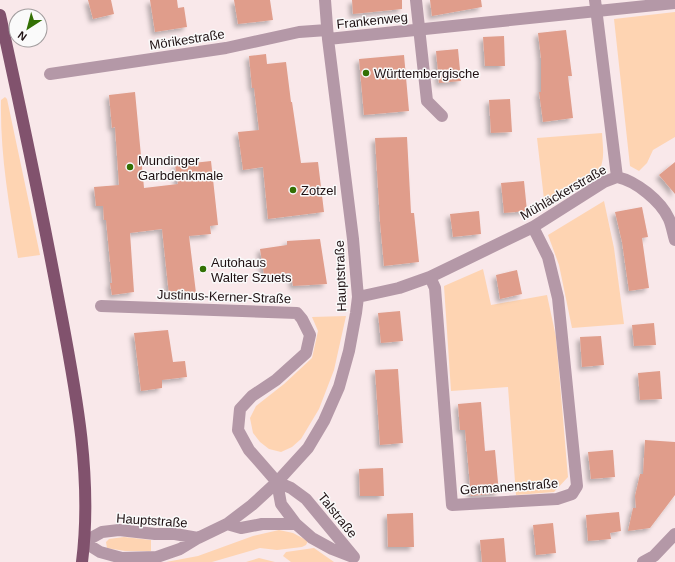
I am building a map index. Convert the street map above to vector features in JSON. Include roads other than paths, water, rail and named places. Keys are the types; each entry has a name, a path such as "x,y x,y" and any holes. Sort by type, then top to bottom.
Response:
{"main road":[{"path":"0,15 37,184 79,415 85,485 84,542 82,562"}],"street":[{"name":"Hauptstraße","path":"198,538 175,534 155,534 119,530 102,532 84,542 100,552 135,560 157,557 180,549 198,538 227,524 252,505 277,482 308,448 324,421 339,387 349,351 358,298 353,239 325,0"},
{"name":"Frankenweg","path":"416,0 427,101 442,116"},
{"name":"Frankenweg","path":"328,34 419,29 595,5 675,2"},
{"name":"Mühläckerstraße","path":"358,298 399,288 430,277 533,227 604,182 617,177 595,5"},
{"name":"Mörikestraße","path":"50,74 226,48 299,32 328,34"},
{"path":"617,177 628,179 652,197 669,219 675,240"},
{"name":"Germanenstraße","path":"430,277 435,288 452,505 557,499 572,494 577,486 558,298 548,258 533,227"},
{"name":"Justinus-Kerner-Straße","path":"101,306 297,313 302,319 310,335 306,353 276,380 252,396 240,409 238,430 249,450 277,482"},
{"name":"Talstraße","path":"277,482 281,504 296,524 312,538 356,560"},
{"name":"Talstraße","path":"277,482 291,488 306,499 356,560"},
{"path":"227,524 241,528 262,524 296,524"},
{"path":"643,562 654,556 675,534"}],"place":[{"name":"Württembergische","path":"366,73"},
{"name":"Mundinger Garbdenkmale","path":"130,167"},
{"name":"Zotzel","path":"293,190"},
{"name":"Autohaus Walter Szuets","path":"203,269"}]}
